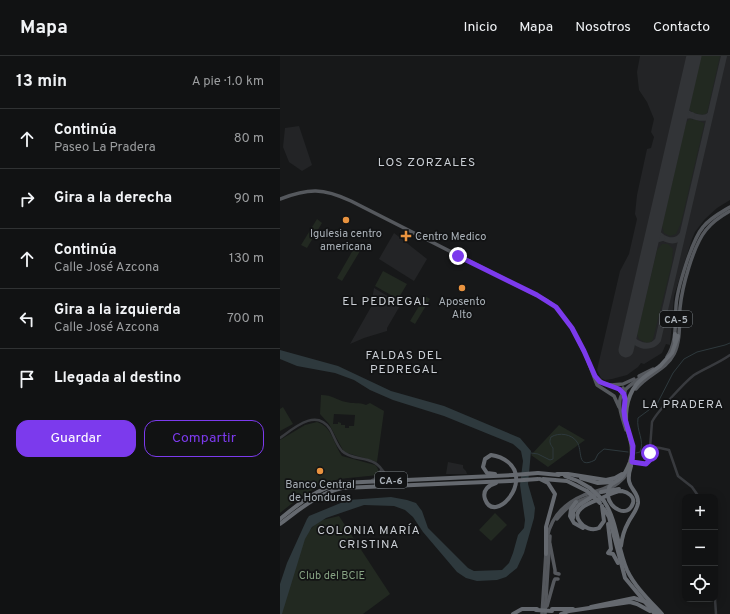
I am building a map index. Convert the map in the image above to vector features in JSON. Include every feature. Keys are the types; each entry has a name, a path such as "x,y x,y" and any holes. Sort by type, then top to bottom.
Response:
{"highway":[{"path":"582,524 577,518 577,514 580,509 588,504 611,494 621,491 629,493 633,499 630,508 627,511 620,511 612,506 608,501 608,496 610,486 621,477 627,469 631,458 632,446 627,429 626,418 629,398 637,384 660,366 672,353 677,335"},
{"path":"500,481 490,485 485,491 485,499 491,506 500,505 509,499 514,490 515,471 513,467 502,458 488,456 483,464 487,473 512,475"},
{"path":"631,464 628,481 629,485 637,496 638,504 624,532 621,549 630,575 662,614"},
{"name":"CA-6","path":"280,519 305,498 322,489 341,483 538,473 557,474 574,479 589,489 603,504 614,520 621,549"},
{"path":"557,474 606,480 615,478 622,474"},
{"path":"571,475 598,483 613,482"},
{"path":"539,479 548,484 555,494 546,526 546,554"},
{"name":"CA-6","path":"280,524 307,503 319,496 342,488 539,479 563,480 589,489"},
{"path":"601,492 622,489 632,494 635,501 629,512 621,514 603,504"},
{"path":"596,494 579,505 573,512 574,519 593,530 601,526 604,521 603,504"},
{"path":"576,502 570,513 571,520 591,531 597,531 604,526 606,522 603,504"},
{"name":"CA-6","path":"603,504 609,517 623,573"},
{"path":"609,517 608,532 611,549 608,553 613,554 620,570 633,589 655,614"},
{"path":"552,610 591,607 634,598 646,602 659,614"},
{"path":"561,614 632,602 655,614"},
{"path":"513,614 522,609 537,610"},
{"path":"516,614 524,610 579,610"}],"main road":[{"path":"280,199 305,191 326,191 351,202 546,300 556,307 572,328 584,351 597,385 614,396 620,410"},
{"name":"CA-5","path":"631,464 633,446 627,419 627,411 631,398 636,388 668,362 674,354 678,344 677,299 692,246 701,229 717,214 730,206"},
{"name":"CA-5","path":"622,474 629,462 630,448 620,410 620,397 626,389 668,356 677,335 681,300 696,246 711,224 720,216 730,211"},
{"path":"610,385 627,383 653,369"},
{"path":"592,371 600,382 622,391 625,397 625,419 630,434"},
{"path":"627,383 623,386 624,390 629,392 636,388"},
{"path":"543,614 550,537 557,519 565,509 576,502 613,487 626,475 631,464"},
{"path":"543,614 546,554 549,530 555,518 562,508 577,498 608,486 622,474"},
{"path":"550,537 554,570 559,574"},
{"path":"543,614 554,581 558,579"}],"street":[{"path":"631,464 647,463 650,458 652,422 656,414 691,378 730,355"},
{"path":"280,438 302,423 314,419 319,420 325,423 329,428 340,449 349,456 373,461 386,476 394,480"},
{"path":"651,447 669,450 678,476 692,487 697,494"},
{"path":"369,481 378,477 381,469"},
{"path":"714,602 716,614"}],"shaded area":[{"path":"640,56 730,56 730,200 717,208 705,219 695,232 692,239 674,296 670,345 666,344 662,353 644,364 641,363 627,375 605,380 601,378 597,370 620,271 629,254 637,219 635,214 637,195 647,149 651,148 654,137 651,132 654,119 647,102 639,90 637,72"},
{"path":"299,126 312,165 302,171 289,162 283,147 285,128"},
{"path":"394,233 427,259 414,281 379,259"},
{"path":"374,288 401,304 387,328 387,331 350,344 371,307"},
{"path":"280,350 338,366 391,391 444,406 520,438 531,451 528,484 535,508 534,518 524,553 517,568 506,577 497,580 477,581 466,578 457,572 423,532 413,517 405,510 394,506 364,505 326,518 312,527 305,539 282,614 280,614 280,584 287,563 307,519 309,516 348,500 391,497 416,503 422,511 428,528 468,568 474,571 502,570 509,563 518,535 524,528 525,520 520,485 523,461 521,451 513,444 444,416 393,400 370,390 354,380 335,373 297,366 280,359"},
{"path":"448,462 463,465 463,468 467,474 446,474"}],"green space":[{"path":"701,56 720,56 707,113 703,115 693,113 689,109"},
{"path":"690,119 704,123 704,125 681,223 676,234 670,236 664,233 662,226 686,122"},
{"path":"317,219 322,223 307,248 301,245"},
{"path":"357,243 363,246 342,281 337,278"},
{"path":"662,244 668,244 673,249 672,263 653,339 651,342 646,343 639,339 637,334 657,250"},
{"path":"383,271 407,284 398,299 375,286"},
{"path":"425,296 430,299 415,324 410,321"},
{"path":"321,395 329,396 349,403 366,405 370,403 384,411 377,462 344,452 329,424 320,414","holes":["334,414 355,415 354,426 345,428 345,425 341,425 341,423 338,422 338,424 333,424"]},
{"path":"283,407 293,424 280,431 280,409"},
{"path":"317,422 326,427 342,456 375,465 379,472 376,475 341,479 328,483 306,494 280,513 280,440 305,425"},
{"path":"559,425 585,440 548,467 531,455"},
{"path":"495,513 507,525 491,541 479,530"},
{"name":"Club del BCIE","path":"339,516 390,594 363,614 280,614 304,537 318,521"}],"waterway":[{"path":"636,453 640,452 642,443 638,427 638,418 657,404 673,373 684,359 697,352 730,343"},
{"path":"531,453 538,454 550,460 553,459 553,448 550,443 550,439 554,435 561,434 575,439 579,445 581,458 585,463 595,460 598,454 604,449 628,452"}],"taxiway":[{"path":"630,332 631,337 641,345 650,345 658,340 724,56"},
{"path":"683,103 684,110 693,116 704,118 710,115"},
{"path":"678,122 684,116 692,115"},
{"path":"654,227 656,231 666,239 675,240 682,235"},
{"path":"650,245 655,240 662,238"}],"runway":[{"path":"626,350 694,56"}],"place":[{"name":"Igulesia centro americana","path":"346,220"},
{"name":"Centro Medico","path":"406,236"},
{"name":"Aposento Alto","path":"462,288"},
{"name":"Banco Central de Honduras","path":"320,471"}],"district":[{"name":"LOS ZORZALES","path":"427,162"},
{"name":"EL PEDREGAL","path":"386,301"},
{"name":"FALDAS DEL PEDREGAL","path":"404,362"},
{"name":"LA PRADERA","path":"683,404"},
{"name":"COLONIA MARÍA CRISTINA","path":"369,537"}],"route":[{"path":"458,256 537,295 556,307 572,328 592,371 598,380 619,389 624,394 625,422 632,440 634,452 632,462 646,464 650,460 650,453"}]}
